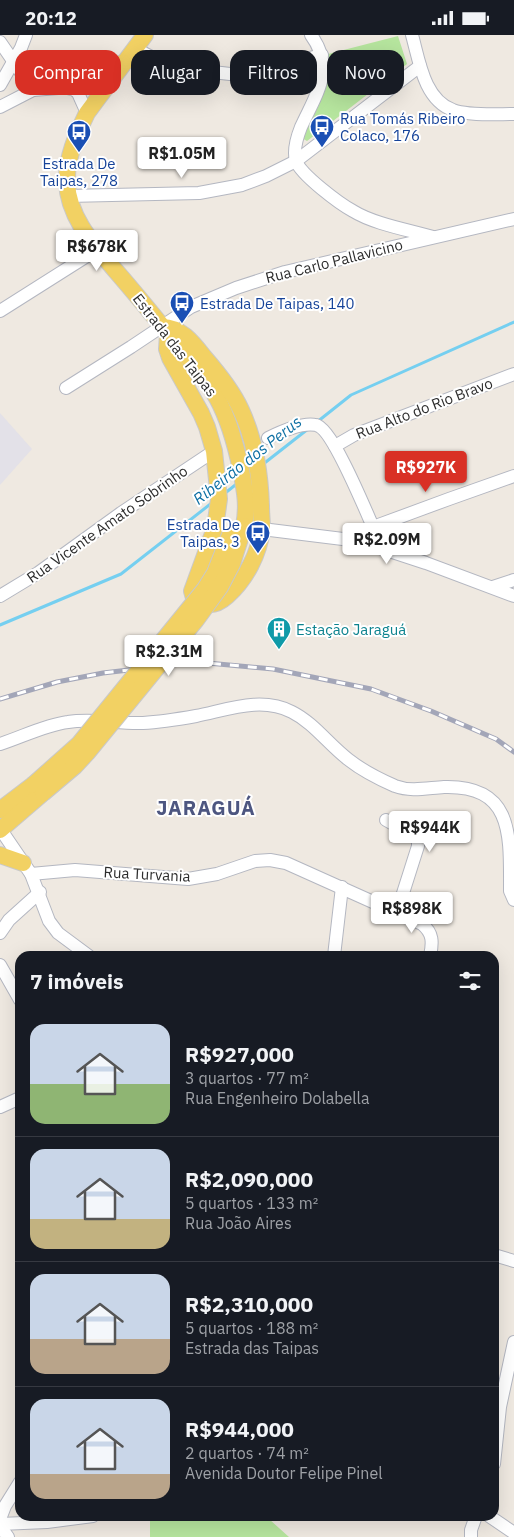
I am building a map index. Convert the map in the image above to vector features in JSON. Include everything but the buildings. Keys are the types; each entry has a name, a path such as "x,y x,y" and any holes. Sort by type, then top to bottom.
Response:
{"main road":[{"name":"Estrada das Taipas","path":"121,68 141,42"},
{"path":"121,64 125,62"},
{"name":"Estrada das Taipas","path":"38,789 75,766 87,753 196,620 220,587 232,564 239,523 247,500 238,455 217,398 199,371 98,249 75,217 68,195 67,181 70,156 87,113 101,95"},
{"path":"176,329 196,347 216,371 241,409 253,441 258,467 262,529 252,564 236,588 219,603 212,605 200,602 194,598 192,591 215,528 219,499 214,451 201,413 170,358 165,330 176,329"},
{"path":"0,810 38,789"},
{"path":"0,830 38,789"},
{"path":"0,855 27,868"}],"street":[{"path":"0,85 14,62 26,35"},
{"path":"311,35 322,55 324,68 297,137 296,161 328,194 354,212 370,219 434,237"},
{"path":"412,35 420,66 429,88 434,96 446,107 464,113 514,114"},
{"path":"0,41 14,62"},
{"path":"141,42 163,63 186,69 230,74 248,73 322,55"},
{"path":"68,195 199,193 242,185 266,176 296,161 420,66"},
{"path":"0,107 25,95"},
{"path":"78,95 87,113"},
{"name":"Rua Carlo Pallavicino","path":"66,388 165,330 191,307 204,300 255,281 343,257 514,219"},
{"path":"0,311 98,249"},
{"name":"Rua Alto do Rio Bravo","path":"335,446 354,435 514,374"},
{"path":"268,439 281,431 311,424 323,429 335,446 373,527"},
{"name":"Rua Vicente Amato Sobrinho","path":"0,596 38,573 148,494 214,451"},
{"path":"359,541 373,527 514,476"},
{"path":"262,529 359,541 426,563 514,596"},
{"path":"493,587 514,580"},
{"path":"0,744 73,721 142,723 197,716 262,704 277,706 305,720 348,760 377,777 406,789 460,787 487,796 497,804 508,825 513,894"},
{"path":"386,820 413,835 418,841 397,912"},
{"path":"0,830 27,868 40,892 49,921 58,933 82,951"},
{"name":"Rua Turvania","path":"27,868 188,879 217,874 255,861 270,860 286,863 422,923 432,936 430,951"},
{"path":"335,951 342,887"},
{"path":"0,933 9,920 40,892"},
{"path":"0,965 15,991"},
{"path":"0,1107 15,1100"},
{"path":"499,1256 514,1261"},
{"path":"499,1398 514,1342"},
{"path":"499,1406 514,1408"},
{"path":"0,1519 5,1505 15,1490"},
{"path":"0,1525 55,1521"},
{"path":"471,1537 474,1521"},
{"path":"496,1521 514,1533"},
{"path":"0,1525 8,1537"}],"shaded area":[{"path":"0,413 32,449 0,485"}],"green space":[{"path":"398,36 402,50 344,50"},
{"path":"404,55 407,64 404,66"},
{"path":"327,69 327,95 367,95 307,141 302,138 326,84"},
{"path":"150,1521 271,1521 289,1537 150,1537"}],"waterway":[{"name":"Ribeirão dos Perus","path":"317,422 351,395 514,322"},
{"name":"Ribeirão dos Perus","path":"262,465 308,429"},
{"name":"Ribeirão dos Perus","path":"224,494 239,482"},
{"name":"Ribeirão dos Perus","path":"0,625 121,574 213,502"}],"railway":[{"path":"0,699 57,682 103,673 197,662 273,669 371,689 431,711 496,739 514,752"}],"place":[{"name":"Rua Tomás Ribeiro Colaco, 176","path":"322,148"},
{"name":"Estrada De Taipas, 278","path":"79,153"},
{"name":"Estrada De Taipas, 140","path":"182,324"},
{"name":"Estrada De Taipas, 3","path":"258,554"},
{"name":"Estação Jaraguá","path":"279,650"}],"district":[{"name":"JARAGUÁ","path":"206,807"}]}
